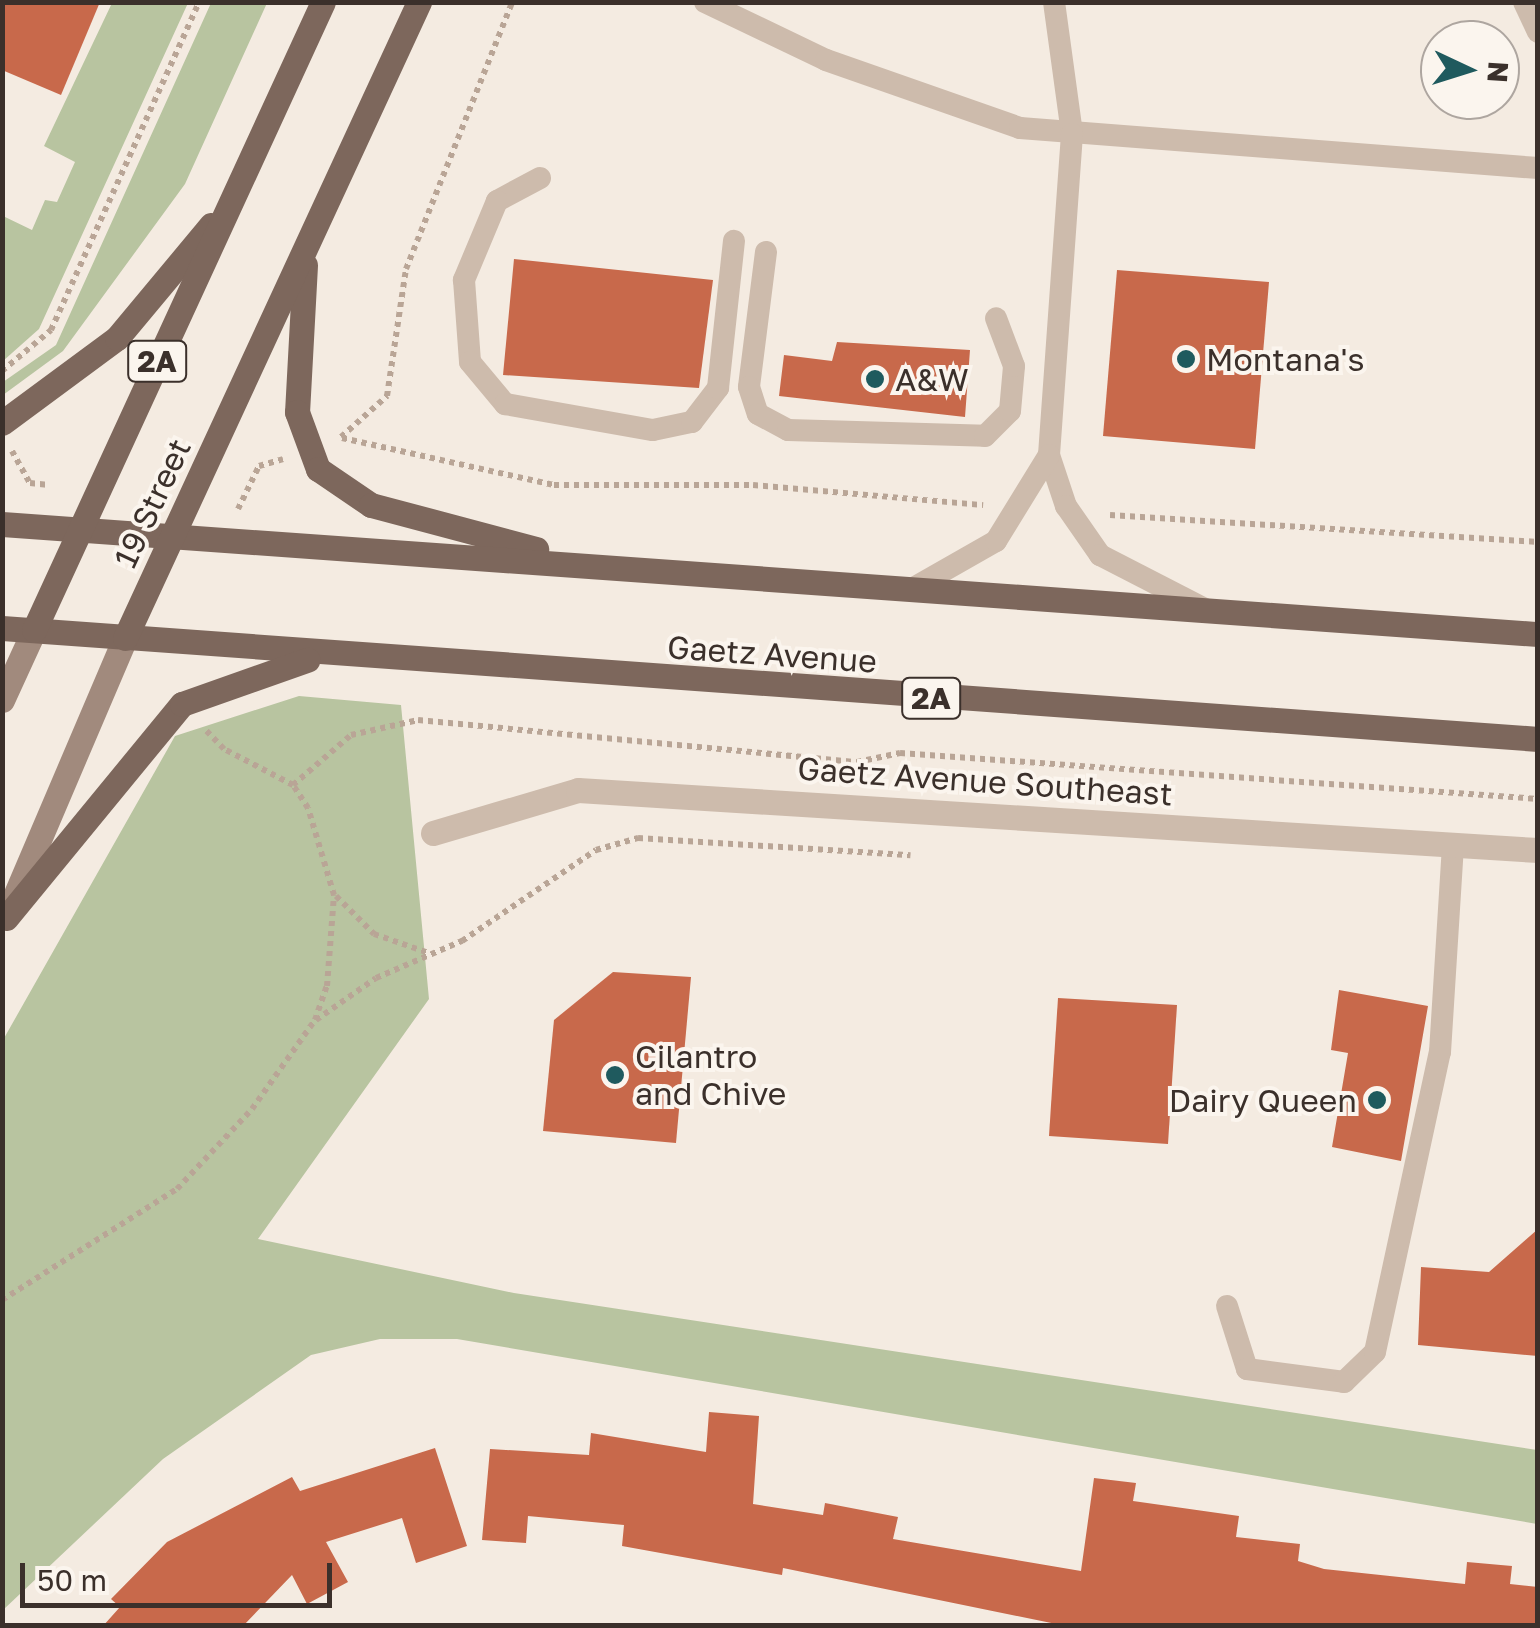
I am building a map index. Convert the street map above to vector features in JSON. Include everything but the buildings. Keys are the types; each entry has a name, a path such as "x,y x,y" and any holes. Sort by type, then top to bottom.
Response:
{"main road":[{"name":"19 Street","path":"2,700 324,2"},
{"name":"19 Street","path":"4,922 125,638 420,5"},
{"path":"2,423 117,338 236,194"},
{"path":"306,248 296,412 318,469 372,506 584,564"},
{"path":"2,524 1538,634"},
{"name":"Gaetz Avenue","path":"2,628 325,655 1538,739"},
{"path":"4,922 182,704 325,655"}],"street":[{"name":"Gaetz Avenue Southeast","path":"434,833 578,790 1538,850"}],"lane":[{"path":"705,2 826,60 1004,125 1072,134 1538,168"},
{"path":"1054,2 1072,134 1049,455 1066,506 1100,555 1211,612"},
{"path":"1524,2 1538,32"},
{"path":"540,178 497,201 464,280 470,362 505,404 653,430 692,422 718,388 734,241"},
{"path":"766,252 749,387 758,414 788,430 985,436 1010,411 1014,366 996,318"},
{"path":"910,590 996,542 1049,455"},
{"path":"1226,1306 1247,1369 1344,1382 1375,1352 1440,1052 1453,844"}],"path":[{"path":"2,371 51,330 199,2"},
{"path":"328,446 388,396 406,269 512,2"},
{"path":"341,438 554,485 765,486 980,504 1001,515"},
{"path":"12,451 30,483 50,485"},
{"path":"230,500 241,500 264,465"},
{"path":"1097,522 1122,512 1538,542"},
{"path":"293,785 324,749 392,720 857,762 900,753 1538,799"},
{"path":"2,1300 177,1189 252,1108 314,1020 334,943 334,895 293,785 224,749 199,723"},
{"path":"857,762 861,776"},
{"path":"314,1020 596,850 638,838 910,855"},
{"path":"334,895 374,934 430,953"}],"green space":[{"path":"112,3 188,3 39,329 3,361 3,216 32,230 45,200 57,202 75,162 44,146"},
{"path":"211,3 267,3 185,184 63,351 3,395 3,382 56,345"},
{"path":"299,696 401,705 429,999 258,1239 514,1293 1537,1450 1537,1524 457,1339 380,1339 311,1355 163,1459 3,1610 3,1040 175,736"}],"place":[{"name":"Montana's","path":"1186,359"},
{"name":"A&W","path":"875,379"},
{"name":"Cilantro and Chive","path":"615,1075"},
{"name":"Dairy Queen","path":"1377,1100"}]}
